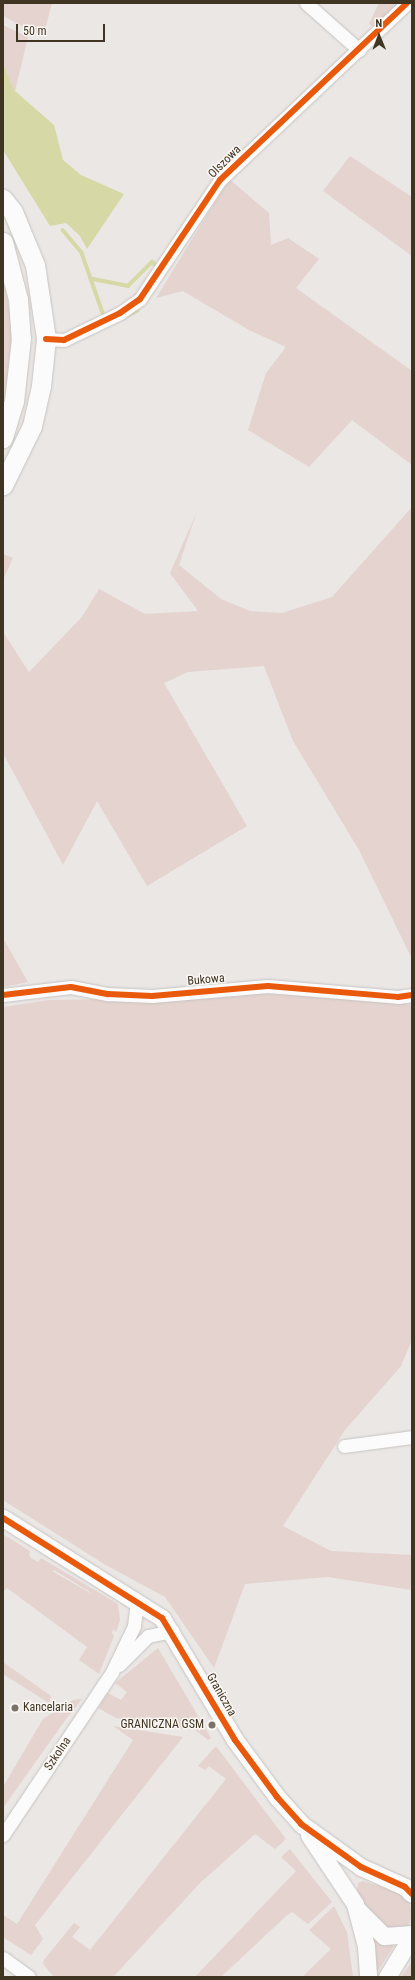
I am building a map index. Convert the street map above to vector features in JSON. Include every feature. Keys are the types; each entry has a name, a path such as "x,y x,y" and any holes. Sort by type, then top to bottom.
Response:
{"main road":[{"path":"3,199 13,212 35,265 46,339 41,386 32,426 3,485"},
{"path":"3,242 8,282 20,319 20,358 14,401 3,438"}],"street":[{"path":"306,3 359,50"},
{"name":"Olszowa","path":"46,339 64,340 120,313 140,299 220,180 359,50 406,3"},
{"name":"Bukowa","path":"3,995 71,987 108,994 152,996 268,986 398,997 412,995"},
{"path":"344,1446 412,1437"},
{"name":"Graniczna","path":"3,1518 137,1600 162,1618 172,1631 235,1740 301,1824 361,1867 390,1880 412,1894"},
{"name":"Szkolna","path":"3,1835 112,1672 134,1626 137,1600"},
{"name":"Szkolna","path":"112,1672 148,1636 172,1631"},
{"path":"301,1824 342,1883 356,1907 384,1936 412,1935"},
{"path":"342,1883 344,1872 361,1867"},
{"path":"390,1880 412,1881"},
{"path":"356,1907 366,1946 368,1977"},
{"path":"387,1977 412,1935"},
{"path":"3,1958 29,1977"}],"shaded area":[{"path":"3,3 52,3 43,37 3,16"},
{"path":"379,3 402,3 376,28 369,24"},
{"path":"3,25 28,37 15,91 3,64"},
{"path":"3,64 15,91 54,125 63,160 81,175 124,194 87,249 80,236 66,223 50,226 3,150"},
{"path":"350,156 412,197 412,256 323,191"},
{"path":"229,179 269,213 271,245 288,238 319,259 296,288 412,371 412,465 352,420 309,467 248,430 266,373 286,347 249,330 183,291 156,298"},
{"path":"3,268 14,344 3,426"},
{"path":"412,507 412,959 359,850 293,741 264,666 188,672 164,683 247,826 147,886 97,801 63,865 3,753 3,632 29,672 82,617 99,589 145,614 198,611 170,573 196,514 179,565 221,599 250,611 282,613 332,597"},
{"path":"3,554 13,558 3,580"},
{"path":"3,938 28,982 3,987"},
{"path":"261,994 347,997 412,1005 411,1342 401,1366 345,1430 283,1526 331,1551 412,1555 412,1590 328,1577 245,1584 214,1668 165,1597 104,1564 3,1500 3,1007 49,1000 212,998"},
{"path":"3,1534 30,1551 29,1556 33,1559 38,1562 41,1558 118,1604 120,1620 116,1632 113,1629 112,1633 114,1636 99,1674 79,1660 87,1647 7,1588 3,1592","holes":["54,1570 90,1593 52,1571"]},
{"path":"158,1648 211,1738 208,1740 190,1726 182,1729 116,1718 98,1708 108,1693 121,1700 127,1692 115,1683"},
{"path":"3,1662 51,1696 49,1703 3,1674"},
{"path":"82,1699 66,1719 3,1808 3,1787 43,1719 73,1700"},
{"path":"113,1726 183,1737 35,1925 43,1939 31,1955 3,1937 3,1915 17,1924 133,1740"},
{"path":"216,1746 286,1839 275,1849 255,1834 201,1882 113,1977 54,1977 43,1964 44,1960 74,1923 80,1927 72,1937 90,1950 226,1779 209,1766 205,1770 198,1766"},
{"path":"290,1849 332,1902 308,1924 292,1912 221,1977 195,1977 296,1871 281,1857"},
{"path":"363,1881 401,1893 409,1900 412,1914 408,1928 390,1932 372,1918 357,1892 358,1883"},
{"path":"334,1906 347,1932 353,1977 302,1977 331,1949 309,1930"},
{"path":"369,1934 394,1946 374,1977"},
{"path":"412,1962 412,1977 401,1977"}],"waterway":[{"path":"63,230 82,253 103,313"},
{"path":"93,279 128,286 152,262 155,264"},
{"path":"123,318 137,311"}],"cycle path":[{"path":"46,339 64,340 120,313 140,299 220,180 407,3"},
{"path":"3,995 71,987 108,994 152,996 268,986 398,997 412,995"},
{"path":"3,1518 162,1618 235,1740 277,1797 301,1824 361,1867 405,1887 412,1894"}],"place":[{"name":"Kancelaria","path":"15,1708"},
{"name":"GRANICZNA GSM","path":"212,1725"}]}
